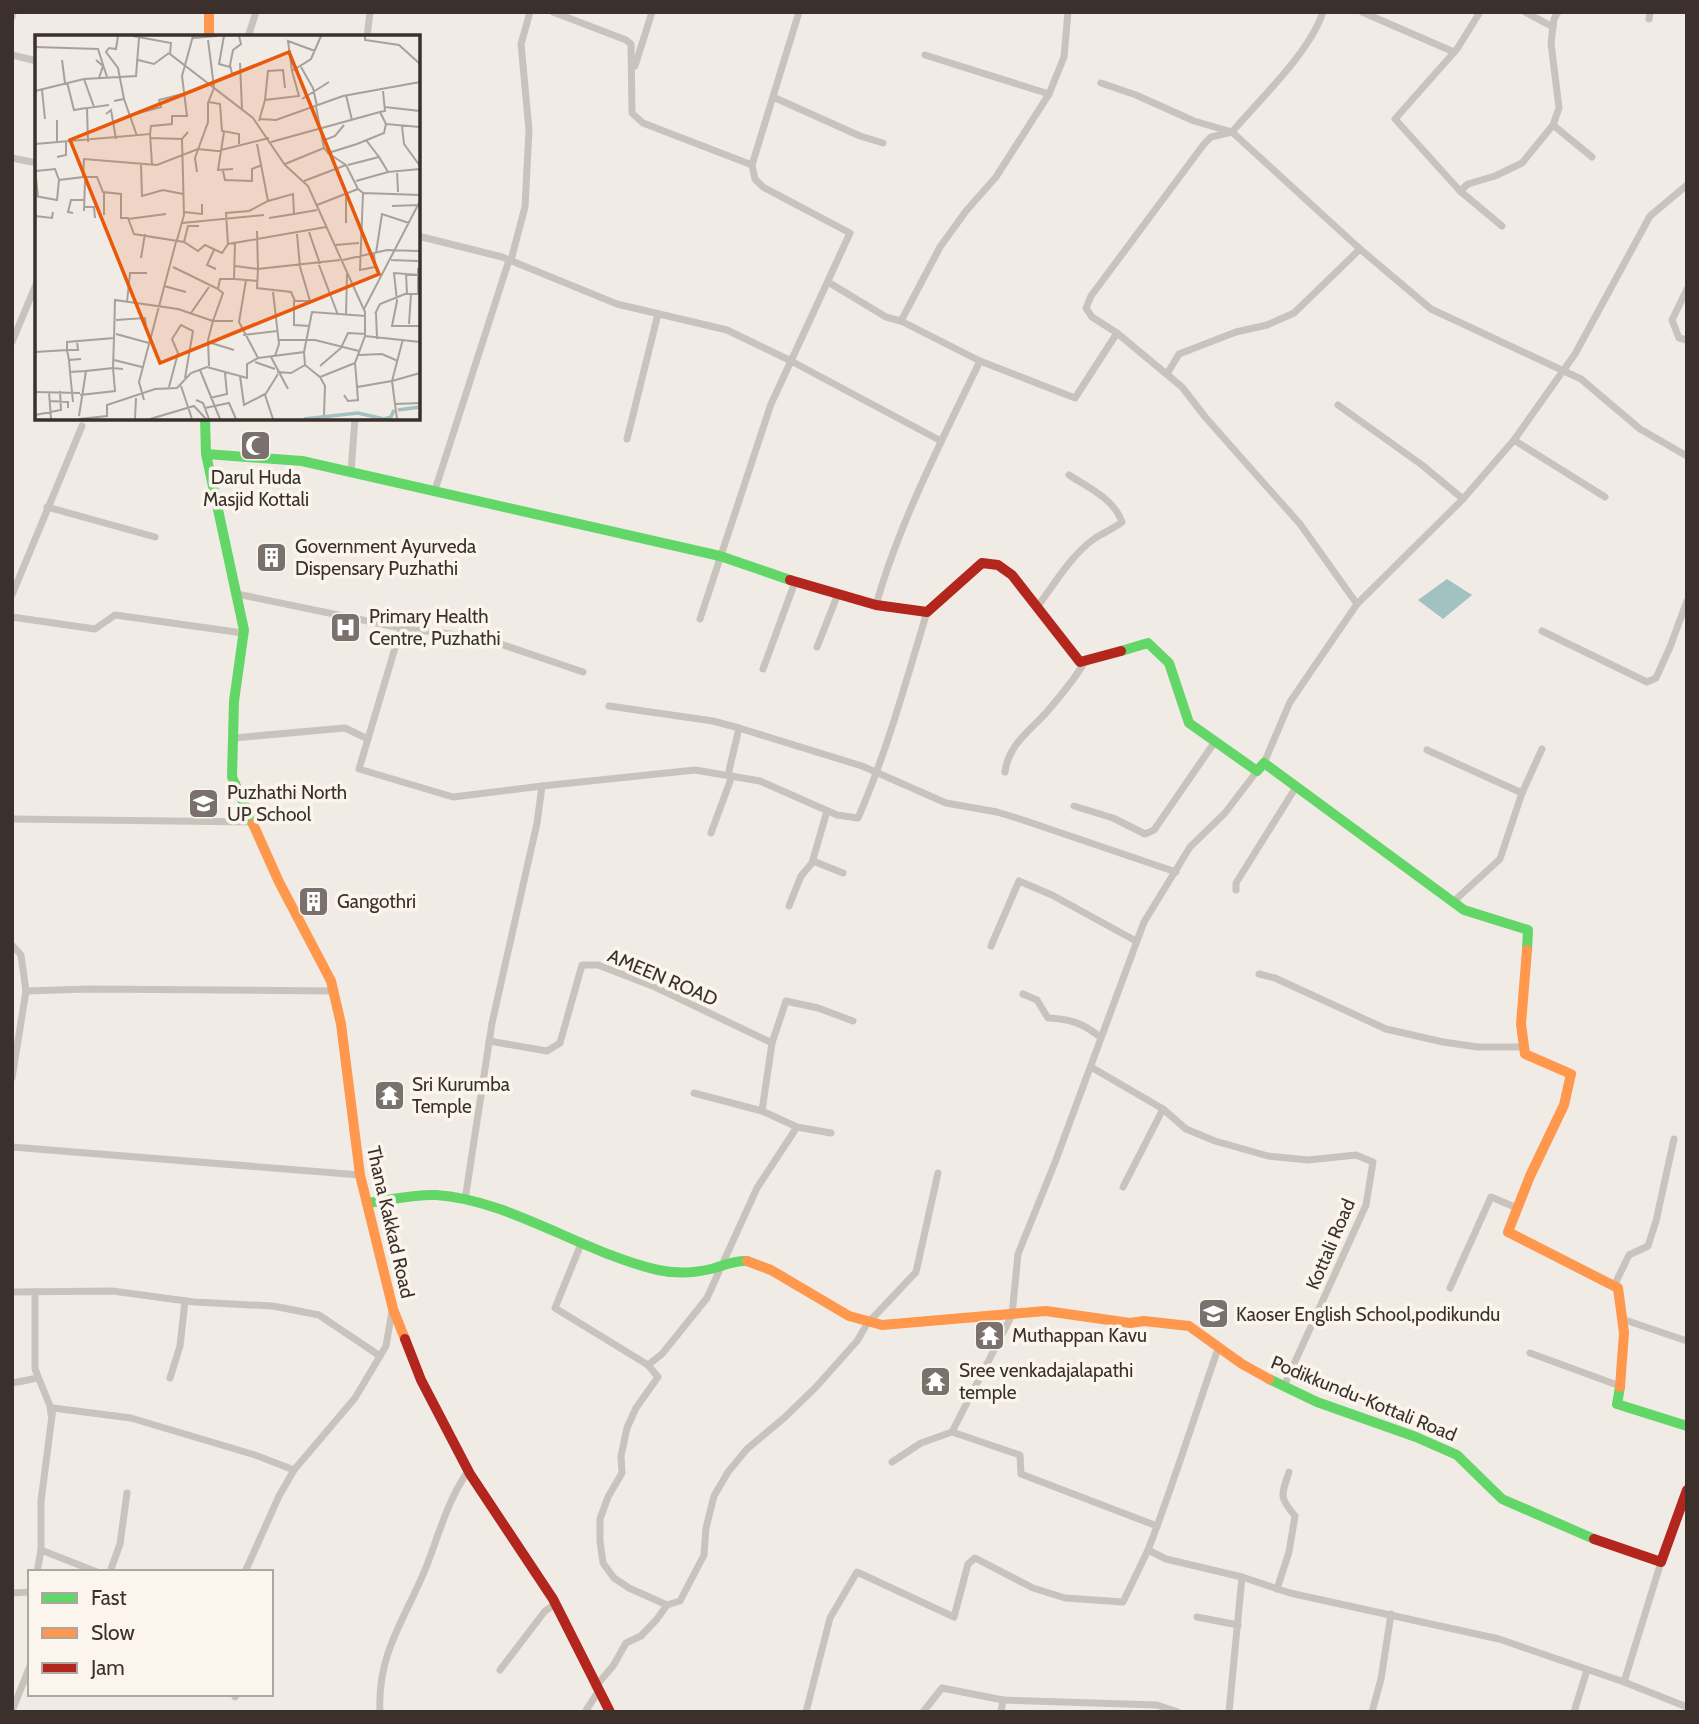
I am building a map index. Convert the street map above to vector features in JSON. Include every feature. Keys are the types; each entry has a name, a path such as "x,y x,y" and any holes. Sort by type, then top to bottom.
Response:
{"main road":[{"path":"209,12 209,35"},
{"name":"Thana Kakkad Road","path":"205,420 206,454 243,633 233,701 232,777 279,882 331,981 341,1024 360,1175 393,1309 421,1380 468,1471 555,1604 596,1690 610,1712"},
{"path":"206,454 302,461 435,490 720,556 795,582 876,605 927,612 982,563 1002,565 1080,662 1148,643 1168,663 1189,723 1214,743 1296,787 1386,850 1464,910 1528,930 1527,965 1521,1008 1525,1054 1572,1074 1564,1105 1508,1231 1618,1288 1625,1320 1626,1345 1617,1404 1687,1426"},
{"name":"Podikkundu-Kottali Road","path":"367,1203 422,1195 465,1200 485,1205 606,1254 660,1271 688,1273 722,1265 734,1259 751,1261 779,1272 847,1315 867,1324 1046,1311 1130,1323 1144,1321 1189,1326 1241,1364 1317,1402 1416,1437 1457,1455 1502,1499 1577,1533 1661,1562"},
{"path":"1661,1562 1687,1490"}],"street":[{"path":"249,35 256,12"},
{"path":"367,35 370,12"},
{"path":"435,490 525,207 528,130 521,44 530,12"},
{"path":"553,12 631,44 632,113 637,119 752,165"},
{"path":"632,73 652,12"},
{"path":"699,619 771,404 850,233 763,187 755,179 752,165 799,12"},
{"path":"901,321 940,247 966,211 996,177 1048,94 1064,57 1068,12"},
{"path":"1323,12 1319,23 1295,59 1232,132 1211,137 1204,144 1091,296 1086,308 1091,317 1117,333 1182,387 1300,524 1357,604"},
{"path":"1362,12 1454,52"},
{"path":"1480,12 1454,52 1395,119 1460,191 1502,226"},
{"path":"1525,12 1553,27"},
{"path":"1460,191 1468,184 1495,176 1522,163 1553,125 1559,108 1553,70 1553,27 1558,12"},
{"path":"12,55 35,61"},
{"path":"925,55 1048,94"},
{"path":"1101,83 1136,95 1194,121 1232,132 1360,249 1432,309 1581,379 1640,429 1687,456"},
{"path":"773,97 860,136 883,143"},
{"path":"1553,125 1592,157"},
{"path":"12,158 35,163"},
{"path":"952,1432 1012,1315 1018,1254 1144,922 1190,847 1225,813 1261,767 1290,702 1357,604 1463,499 1514,440 1575,354 1650,216 1687,185"},
{"path":"420,237 510,260 617,303 727,330 791,361 941,442"},
{"path":"1167,374 1179,354 1236,332 1267,325 1294,313 1360,249"},
{"path":"828,282 886,317 901,321 980,361 1075,398 1117,333"},
{"path":"12,342 35,287"},
{"path":"1687,289 1672,320 1679,338 1687,340"},
{"path":"626,439 658,313"},
{"path":"876,605 885,574 941,442 980,361"},
{"path":"1338,405 1422,465 1463,499"},
{"path":"351,472 355,420"},
{"path":"12,595 82,426"},
{"path":"1514,440 1605,497"},
{"path":"1037,607 1077,556 1095,539 1122,522 1107,499 1069,475"},
{"path":"47,507 155,537"},
{"path":"763,669 795,582"},
{"path":"237,594 401,628 483,638 583,672"},
{"path":"817,647 838,594"},
{"path":"1542,631 1647,682 1656,678 1687,601"},
{"path":"401,628 359,769 453,797 695,769 760,781 837,816 858,818 871,789 899,706 927,612"},
{"path":"12,617 95,629 115,615 243,633"},
{"path":"1005,772 1006,764 1024,733 1045,713 1080,671 1085,661"},
{"path":"609,706 739,727 862,766 946,803 997,812 1175,872"},
{"path":"711,833 730,776 739,727"},
{"path":"233,738 345,728 368,739"},
{"path":"1074,806 1113,818 1145,834 1154,830 1214,743"},
{"path":"1453,902 1500,859 1522,793 1542,749"},
{"path":"1427,750 1522,793"},
{"path":"465,1200 489,1041 537,823 542,786"},
{"path":"1236,890 1236,883 1296,787"},
{"path":"789,906 801,876 813,861 827,811"},
{"path":"12,819 252,822"},
{"path":"813,861 843,873"},
{"path":"991,946 1019,881 1052,895 1136,941"},
{"path":"12,945 21,955 26,991 15,1040 12,1078"},
{"name":"AMEEN ROAD","path":"489,1041 547,1051 560,1043 582,965 598,965 655,987 772,1043"},
{"path":"1259,974 1275,978 1387,1029 1478,1047 1523,1047"},
{"path":"26,991 333,990"},
{"path":"1023,994 1037,1000 1048,1018 1070,1019 1086,1025 1100,1037"},
{"path":"762,1111 772,1043 786,1001 818,1008 853,1021"},
{"name":"Kottali Road","path":"1090,1067 1163,1109 1186,1129 1214,1141 1268,1156 1308,1160 1356,1155 1373,1162 1366,1205 1284,1386"},
{"path":"694,1093 762,1111 797,1127 831,1133"},
{"path":"1123,1187 1163,1109"},
{"path":"648,1365 662,1353 707,1298 757,1188 797,1127"},
{"path":"1614,1286 1629,1255 1647,1246 1657,1221 1674,1139"},
{"path":"12,1147 360,1175"},
{"path":"585,1712 626,1643 641,1636 667,1605 680,1601 704,1555 706,1528 714,1496 728,1472 747,1449 816,1387 857,1341 867,1324 916,1272 938,1173"},
{"path":"1450,1287 1491,1197 1517,1208"},
{"path":"581,1244 555,1308 648,1365 658,1377 636,1409 627,1428 621,1456 622,1473 608,1497 600,1519 603,1563 614,1578 629,1588 667,1605"},
{"path":"12,1292 112,1291 185,1301 273,1306 319,1315 380,1356"},
{"path":"35,1292 35,1369 50,1406 52,1427"},
{"path":"170,1378 180,1346 185,1301"},
{"path":"246,1570 279,1496 294,1470 355,1398 386,1346 393,1309"},
{"path":"1625,1320 1687,1341"},
{"path":"806,1712 830,1618 857,1573 954,1617 968,1564 975,1558 1033,1588 1065,1598 1123,1602 1148,1550 1176,1478 1191,1425 1219,1346"},
{"path":"1530,1353 1620,1386"},
{"path":"12,1383 38,1378"},
{"path":"37,1570 41,1550 41,1501 53,1408 131,1418 255,1455 294,1470"},
{"path":"892,1462 921,1443 952,1432 1020,1455 1021,1474 1157,1526"},
{"path":"380,1712 379,1691 392,1637 412,1601 443,1516 468,1471"},
{"path":"1277,1589 1289,1552 1295,1516 1283,1502 1283,1491 1289,1472"},
{"path":"111,1570 120,1544 127,1493"},
{"path":"41,1550 92,1570"},
{"path":"1148,1550 1166,1559 1242,1577 1277,1589 1499,1639 1687,1707"},
{"path":"1623,1682 1661,1562"},
{"path":"1229,1712 1242,1577"},
{"path":"500,1670 545,1611 555,1604"},
{"path":"1372,1712 1381,1679 1391,1614"},
{"path":"1197,1617 1238,1625"},
{"path":"12,1711 28,1670"},
{"path":"1574,1712 1587,1670"},
{"path":"923,1712 942,1688 1003,1700 1157,1705 1178,1712"},
{"path":"1001,1712 1003,1700"}],"water":[{"path":"1447,579 1472,595 1443,619 1418,600"}],"traffic: fast":[{"path":"205,420 206,454 244,630 234,701 232,777 253,824"},
{"path":"206,454 302,461 720,556 790,580"},
{"path":"1121,651 1148,643 1169,663 1189,723 1257,771 1264,763 1464,910 1528,930 1527,950"},
{"path":"367,1203 427,1195 463,1199 519,1216 631,1262 665,1271 698,1271 747,1261"},
{"path":"1269,1379 1317,1402 1416,1437 1457,1455 1502,1499 1594,1539"},
{"path":"1620,1387 1617,1404 1687,1426"}],"traffic: slow":[{"path":"209,12 209,35"},
{"path":"253,824 279,882 331,981 341,1024 360,1175 393,1309 405,1339"},
{"path":"1527,950 1521,1024 1525,1054 1571,1074 1564,1105 1530,1176 1508,1232 1618,1288 1624,1333 1620,1387"},
{"path":"747,1261 771,1270 849,1316 882,1325 1046,1311 1130,1323 1144,1321 1189,1326 1242,1364 1269,1379"}],"traffic: jam":[{"path":"790,580 876,605 927,612 982,563 998,565 1012,575 1080,662 1121,651"},
{"path":"405,1339 421,1380 470,1474 553,1599 610,1712"},
{"path":"1594,1539 1661,1562 1687,1490"}],"place":[{"name":"Darul Huda Masjid Kottali","path":"256,446"},
{"name":"Government Ayurveda Dispensary Puzhathi","path":"272,557"},
{"name":"Primary Health Centre, Puzhathi","path":"346,627"},
{"name":"Puzhathi North UP School","path":"204,803"},
{"name":"Gangothri","path":"314,901"},
{"name":"Sri Kurumba Temple","path":"389,1095"},
{"name":"Kaoser English School,podikundu","path":"1213,1314"},
{"name":"Muthappan Kavu","path":"989,1335"},
{"name":"Sree venkadajalapathi temple","path":"936,1381"}]}
